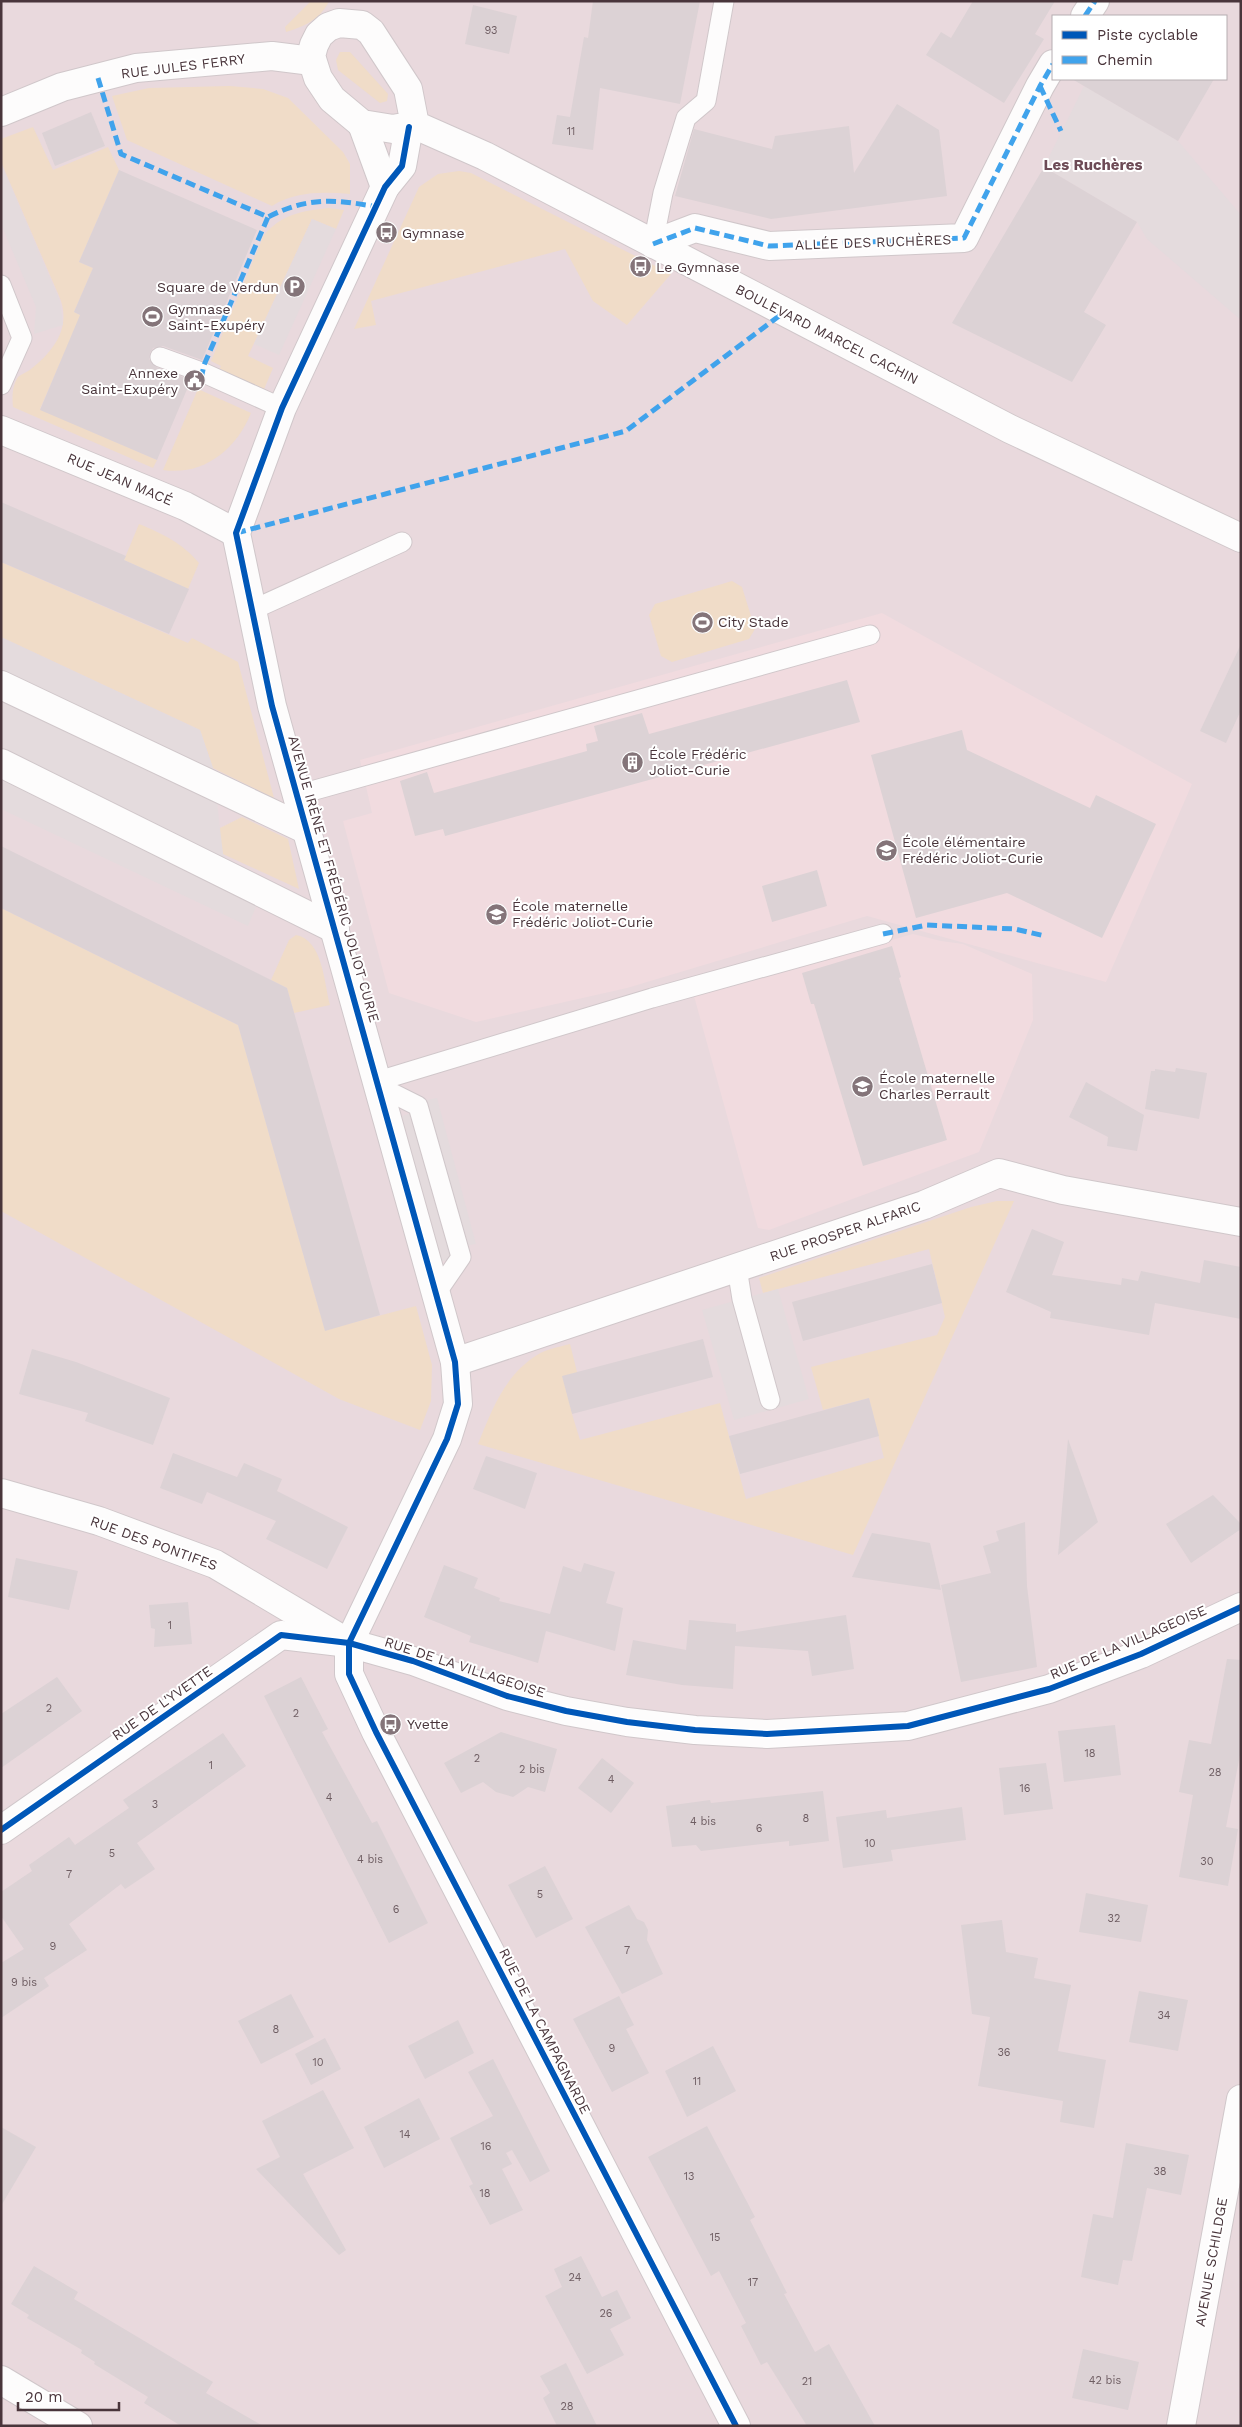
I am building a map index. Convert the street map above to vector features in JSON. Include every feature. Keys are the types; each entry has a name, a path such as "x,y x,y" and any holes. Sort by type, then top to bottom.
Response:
{"street":[{"path":"1086,15 1094,1"},
{"path":"236,533 282,408 385,187 402,166 412,126 408,89 372,32 362,25 350,12 339,23 328,27 320,35 314,45 312,61 318,78 332,99 362,124 385,187"},
{"name":"RUE JULES FERRY","path":"1,112 62,87 136,68 272,56 312,61"},
{"name":"ALLÉE DES RUCHÈRES","path":"653,244 695,228 769,246 964,238 1052,66"},
{"name":"BOULEVARD MARCEL CACHIN","path":"362,124 393,129 412,126 485,156 1010,429 1241,538"},
{"name":"RUE JEAN MACÉ","path":"1,430 185,506 236,533"},
{"name":"AVENUE IRÈNE ET FRÉDÉRIC JOLIOT CURIE","path":"236,533 272,706 456,1362 458,1404 446,1439 349,1644"},
{"name":"AVENUE IRÈNE ET FRÉDÉRIC JOLIOT CURIE","path":"1,684 307,830"},
{"name":"AVENUE IRÈNE ET FRÉDÉRIC JOLIOT CURIE","path":"1,763 335,929"},
{"name":"RUE PROSPER ALFARIC","path":"456,1362 924,1205 999,1173 1063,1190 1241,1222"},
{"name":"RUE DES PONTIFES","path":"1,1493 99,1521 215,1564 349,1644"},
{"name":"RUE DE LA VILLAGEOISE","path":"349,1644 413,1661 507,1696 566,1712 696,1730 767,1734 908,1726 1049,1689 1141,1654 1241,1607"},
{"name":"RUE DE L'YVETTE","path":"1,1830 281,1635 349,1644"},
{"name":"RUE DE LA CAMPAGNARDE","path":"349,1644 349,1674 366,1712 736,2426"},
{"name":"AVENUE SCHILDGE","path":"1181,2426 1241,2099"},
{"path":"1,2380 78,2426"}],"lane":[{"path":"653,244 663,193 686,118 706,101 724,1"},
{"path":"1,285 22,338 1,385"},
{"path":"160,357 204,373 282,408"},
{"path":"252,610 402,542"},
{"path":"297,795 870,635"},
{"path":"379,1084 652,998 883,934"},
{"path":"737,1268 742,1299 770,1400"}],"shaded area":[{"path":"1,1 1241,1 1241,2426 1,2426"},
{"path":"311,1 329,1 321,13 311,21 299,28 286,32 285,27"},
{"path":"340,52 350,52 388,94 387,101 380,103 338,70 336,60"},
{"path":"230,86 263,89 288,98 343,152 350,164 350,194 320,193 300,195 272,206 127,140 112,96 149,88"},
{"path":"1084,86 1178,141 1241,215 1241,320 1147,239 1137,222 1044,167"},
{"path":"33,127 53,170 108,147 119,170 79,262 93,268 74,312 94,321 70,340 40,409 157,460 153,468 13,407 13,392 18,377 40,362 54,345 59,337 63,317 63,307 59,296 1,162 1,139"},
{"path":"1,163 60,301 63,325 34,334 36,307 1,224"},
{"path":"459,171 471,173 671,274 627,325 593,301 565,249 371,301 376,325 354,329 419,187 438,174"},
{"path":"329,208 344,210 336,229 312,219 248,356 273,368 262,394 217,374 221,366 211,361 264,235 285,218"},
{"name":"Square de Verdun","path":"312,219 336,229 279,355 254,344"},
{"path":"198,389 251,413 237,438 216,458 192,469 178,471 163,470"},
{"path":"139,524 172,540 199,563 188,589 124,560"},
{"path":"1,562 188,643 192,638 238,662 274,798 213,768 200,730 1,637"},
{"name":"City Stade","path":"732,581 742,587 755,629 749,639 672,662 661,656 649,615 655,604"},
{"name":"École élémentaire Frédéric Joliot-Curie","path":"882,613 1192,784 1106,982 867,916 627,988 476,1022 389,993 343,821 372,813 360,760"},
{"path":"1,637 200,730 213,768 223,854 258,902 248,926 1,809"},
{"path":"242,817 288,839 299,889 223,854 218,829"},
{"path":"1,908 238,1025 325,1330 416,1306 432,1365 431,1401 420,1430 339,1399 1,1211"},
{"name":"École maternelle Charles Perrault","path":"913,934 963,944 1032,974 1033,1020 979,1152 769,1230 758,1228 694,996"},
{"path":"296,935 312,945 317,954 324,975 330,1005 294,1013 287,988 271,980 289,940"},
{"path":"437,1098 476,1244 465,1246 426,1100"},
{"path":"412,1113 451,1259 441,1262 402,1116"},
{"path":"997,1201 1014,1201 853,1555 478,1444 494,1406 516,1373 526,1363 541,1353 570,1344 577,1372 572,1414 580,1440 720,1403 746,1499 884,1458 869,1398 823,1410 811,1367 937,1335 945,1317 929,1249 763,1293 759,1278 971,1207"},
{"path":"778,1289 809,1399 734,1420 702,1310"}],"building":[{"path":"593,1 700,1 680,104 600,88 593,150 552,144 557,115 570,117 584,37 588,38"},
{"path":"973,1 1055,1 1035,34 1044,39 1004,103 926,55 941,32 951,38"},
{"path":"473,5 517,16 509,54 465,44"},
{"path":"1074,80 1213,80 1178,141"},
{"path":"897,104 939,130 947,196 771,219 675,196 694,129 772,149 775,136 849,126 854,173"},
{"path":"91,112 105,146 55,166 42,133"},
{"path":"1044,167 1137,222 1084,312 1106,325 1072,382 952,323"},
{"name":"Gymnase Saint-Exupéry","path":"119,170 257,230 202,360 163,346 153,348 150,353 149,359 156,367 191,380 157,460 40,410 80,315 74,312 93,268 79,262"},
{"path":"1,502 126,556 124,560 189,589 169,634 1,562"},
{"path":"1241,644 1241,710 1226,743 1200,731"},
{"name":"École Frédéric Joliot-Curie","path":"847,680 860,722 445,836 443,829 415,836 400,781 427,772 434,793 587,751 586,744 598,741 594,726 642,713 649,734"},
{"path":"962,730 967,750 1090,808 1096,795 1156,824 1102,938 1007,893 916,918 871,755"},
{"path":"1,846 287,988 380,1315 325,1331 238,1025 1,908"},
{"path":"817,870 827,906 772,922 762,886"},
{"name":"École maternelle Charles Perrault","path":"892,946 901,977 899,978 947,1140 863,1166 814,1004 811,1004 802,973"},
{"path":"1176,1068 1207,1073 1199,1119 1145,1109 1151,1071 1155,1071 1155,1069 1175,1072"},
{"path":"1086,1082 1144,1115 1137,1151 1107,1146 1108,1137 1069,1117"},
{"path":"1032,1229 1064,1242 1052,1275 1121,1285 1122,1278 1138,1281 1141,1271 1200,1283 1204,1260 1241,1267 1241,1319 1155,1303 1149,1335 1050,1318 1051,1312 1006,1292"},
{"path":"932,1264 942,1303 803,1341 792,1302"},
{"path":"703,1339 713,1377 572,1414 562,1376"},
{"path":"32,1349 76,1362 170,1398 153,1445 85,1421 88,1413 19,1394"},
{"path":"869,1398 879,1436 740,1474 729,1436"},
{"path":"1068,1439 1098,1522 1058,1555"},
{"path":"173,1453 237,1477 244,1463 282,1479 277,1491 348,1527 327,1569 266,1539 276,1521 207,1492 202,1504 160,1488"},
{"path":"486,1456 537,1473 525,1509 473,1489"},
{"path":"1213,1495 1241,1524 1241,1529 1191,1563 1166,1524"},
{"path":"1025,1522 1027,1586 1037,1667 961,1682 941,1585 991,1573 983,1546 999,1541 996,1531"},
{"path":"872,1533 930,1543 941,1590 852,1577"},
{"path":"16,1558 78,1571 69,1610 8,1597"},
{"path":"584,1563 615,1572 606,1603 623,1608 615,1651 546,1631 538,1663 469,1642 471,1636 424,1617 444,1565 478,1578 474,1588 500,1598 499,1601 550,1614 563,1566 581,1572"},
{"path":"188,1602 192,1644 154,1647 155,1629 151,1628 149,1605"},
{"path":"846,1615 854,1669 812,1676 808,1651 735,1646 733,1689 682,1685 626,1675 633,1640 686,1650 689,1620 736,1624 736,1632"},
{"path":"1227,1659 1241,1660 1241,1750 1226,1827 1238,1829 1228,1886 1179,1877 1193,1795 1179,1792 1189,1740 1211,1744"},
{"path":"57,1677 82,1711 1,1768 1,1714"},
{"path":"301,1677 328,1729 322,1732 372,1823 377,1821 428,1923 389,1943 264,1696"},
{"path":"1115,1725 1121,1775 1064,1782 1058,1731"},
{"path":"501,1732 557,1749 545,1792 528,1787 513,1797 496,1792 483,1782 461,1793 444,1763"},
{"path":"223,1733 246,1766 137,1843 155,1869 125,1889 121,1884 69,1924 87,1950 44,1978 49,1986 1,2018 1,1963 24,1949 1,1916 1,1892 32,1871 29,1865 69,1837 75,1845 129,1808 123,1800"},
{"path":"602,1758 634,1783 611,1813 578,1788"},
{"path":"1046,1763 1053,1809 1004,1815 999,1768"},
{"path":"823,1791 829,1841 789,1846 789,1841 701,1851 696,1845 672,1847 666,1806 710,1800 711,1803"},
{"path":"962,1807 966,1840 891,1850 893,1861 843,1868 836,1817 886,1810 887,1818"},
{"path":"545,1866 573,1919 536,1938 508,1885"},
{"path":"1086,1893 1148,1905 1141,1942 1079,1932"},
{"path":"629,1905 637,1919 644,1922 648,1930 647,1940 663,1974 622,1994 585,1927"},
{"path":"1002,1920 1006,1952 1038,1958 1034,1978 1071,1985 1058,2051 1106,2060 1094,2128 1060,2122 1063,2101 978,2086 990,2017 972,2014 961,1925"},
{"path":"1139,1991 1188,2000 1178,2051 1129,2042"},
{"path":"291,1994 314,2037 261,2064 238,2021"},
{"path":"619,1996 634,2025 626,2029 649,2073 612,2092 573,2019"},
{"path":"458,2020 474,2053 425,2079 408,2046"},
{"path":"325,2038 341,2069 311,2085 295,2054"},
{"path":"713,2046 736,2091 687,2117 665,2071"},
{"path":"493,2059 550,2171 530,2182 512,2150 506,2153 512,2164 502,2169 523,2210 490,2225 469,2186 473,2184 450,2138 493,2116 468,2072"},
{"path":"323,2090 354,2148 303,2174 346,2250 339,2255 256,2169 280,2157 262,2121"},
{"path":"419,2098 440,2139 384,2168 364,2127"},
{"path":"707,2126 755,2217 750,2220 787,2293 784,2294 815,2352 829,2344 875,2426 807,2426 767,2362 761,2365 741,2326 746,2323 719,2271 711,2276 648,2157"},
{"path":"1,2127 36,2147 1,2206"},
{"path":"1126,2143 1189,2155 1181,2195 1147,2188 1132,2261 1123,2260 1118,2285 1081,2277 1093,2214 1113,2218"},
{"path":"581,2256 602,2297 617,2290 631,2318 610,2329 624,2355 587,2374 545,2296 562,2287 554,2269"},
{"path":"34,2266 78,2292 74,2299 213,2382 206,2393 263,2426 181,2426 144,2403 148,2397 94,2364 95,2362 81,2353 82,2350 27,2318 29,2315 11,2304"},
{"path":"1083,2349 1139,2362 1128,2410 1072,2398"},
{"path":"566,2363 597,2426 557,2426 543,2398 550,2393 540,2376"}],"marked path":[{"path":"1086,15 1095,1"},
{"path":"653,244 695,228 769,246 964,238 1052,66"},
{"path":"98,78 121,154 268,217 282,210 309,203 334,201 377,207"},
{"path":"1040,86 1061,131"},
{"path":"201,379 204,365 268,217"},
{"path":"236,533 626,431 783,313"},
{"path":"883,934 927,925 1015,929 1045,936"}],"cycle path":[{"path":"409,127 402,166 385,187 282,408 236,533 272,706 455,1362 458,1404 447,1439 349,1643 349,1674 376,1732 736,2426"},
{"path":"1,1830 281,1635 349,1643 413,1661 507,1696 566,1711 627,1722 695,1730 767,1734 908,1726 1049,1689 1141,1654 1241,1607"}],"place":[{"name":"Gymnase","path":"386,233"},
{"name":"Le Gymnase","path":"640,267"},
{"name":"Square de Verdun","path":"295,287"},
{"name":"Gymnase Saint-Exupéry","path":"152,317"},
{"name":"Annexe Saint-Exupéry","path":"194,381"},
{"name":"City Stade","path":"702,622"},
{"name":"École Frédéric Joliot-Curie","path":"633,762"},
{"name":"École élémentaire Frédéric Joliot-Curie","path":"886,850"},
{"name":"École maternelle Frédéric Joliot-Curie","path":"496,914"},
{"name":"École maternelle Charles Perrault","path":"863,1086"},
{"name":"Yvette","path":"391,1724"}],"district":[{"name":"Les Ruchères","path":"1093,165"}]}
